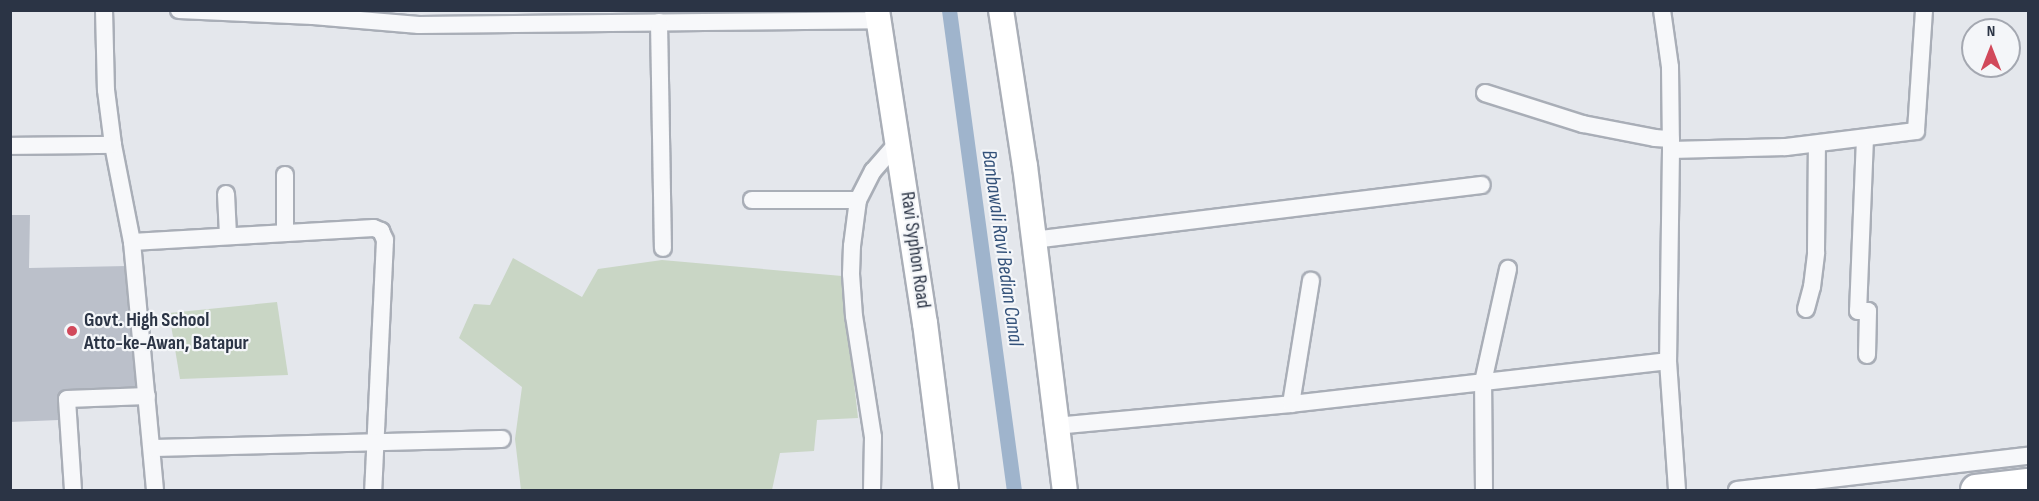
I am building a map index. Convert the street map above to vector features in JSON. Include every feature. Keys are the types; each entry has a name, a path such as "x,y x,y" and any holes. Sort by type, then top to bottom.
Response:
{"highway":[{"path":"1976,490 2028,484"}],"street":[{"path":"105,10 106,90 113,145 132,242 153,448 155,490"},
{"path":"179,10 313,16 419,25 659,22 878,15"},
{"path":"1001,10 1065,490"},
{"path":"1662,10 1670,67 1668,361 1677,490"},
{"path":"1485,93 1583,124 1655,138 1671,144 1786,147 1916,131 1924,10"},
{"name":"Ravi Syphon Road","path":"878,15 899,141 946,490"},
{"path":"659,22 663,248"},
{"path":"1865,138 1858,310 1868,311 1867,355"},
{"path":"872,490 873,437 866,403 851,274 858,200 873,171 899,141"},
{"path":"1806,309 1812,287 1816,252 1817,144"},
{"path":"10,146 113,145"},
{"path":"285,175 285,233"},
{"path":"1033,240 1482,185"},
{"path":"226,194 228,235"},
{"path":"752,200 858,200"},
{"path":"132,242 374,228 381,231 385,240 372,490"},
{"path":"1484,490 1483,382 1508,269"},
{"path":"1291,404 1311,281"},
{"path":"1055,426 1291,404 1668,361"},
{"path":"73,490 68,399 147,396"},
{"path":"153,448 502,439"},
{"path":"1737,490 2028,456"}],"green space":[{"path":"513,258 582,297 598,269 662,260 842,276 858,418 817,420 814,451 780,453 772,490 521,490 515,439 522,387 459,338 474,304 490,305"},
{"path":"277,302 288,375 180,379 169,313"}],"building":[{"name":"Govt. High School Atto-ke-Awan, Batapur","path":"10,215 30,215 29,268 127,266 141,394 58,394 59,420 10,422"}],"waterway":[{"name":"Banbawali Ravi Bedian Canal","path":"949,10 1014,490"}],"place":[{"name":"Govt. High School Atto-ke-Awan, Batapur","path":"72,331"}]}
